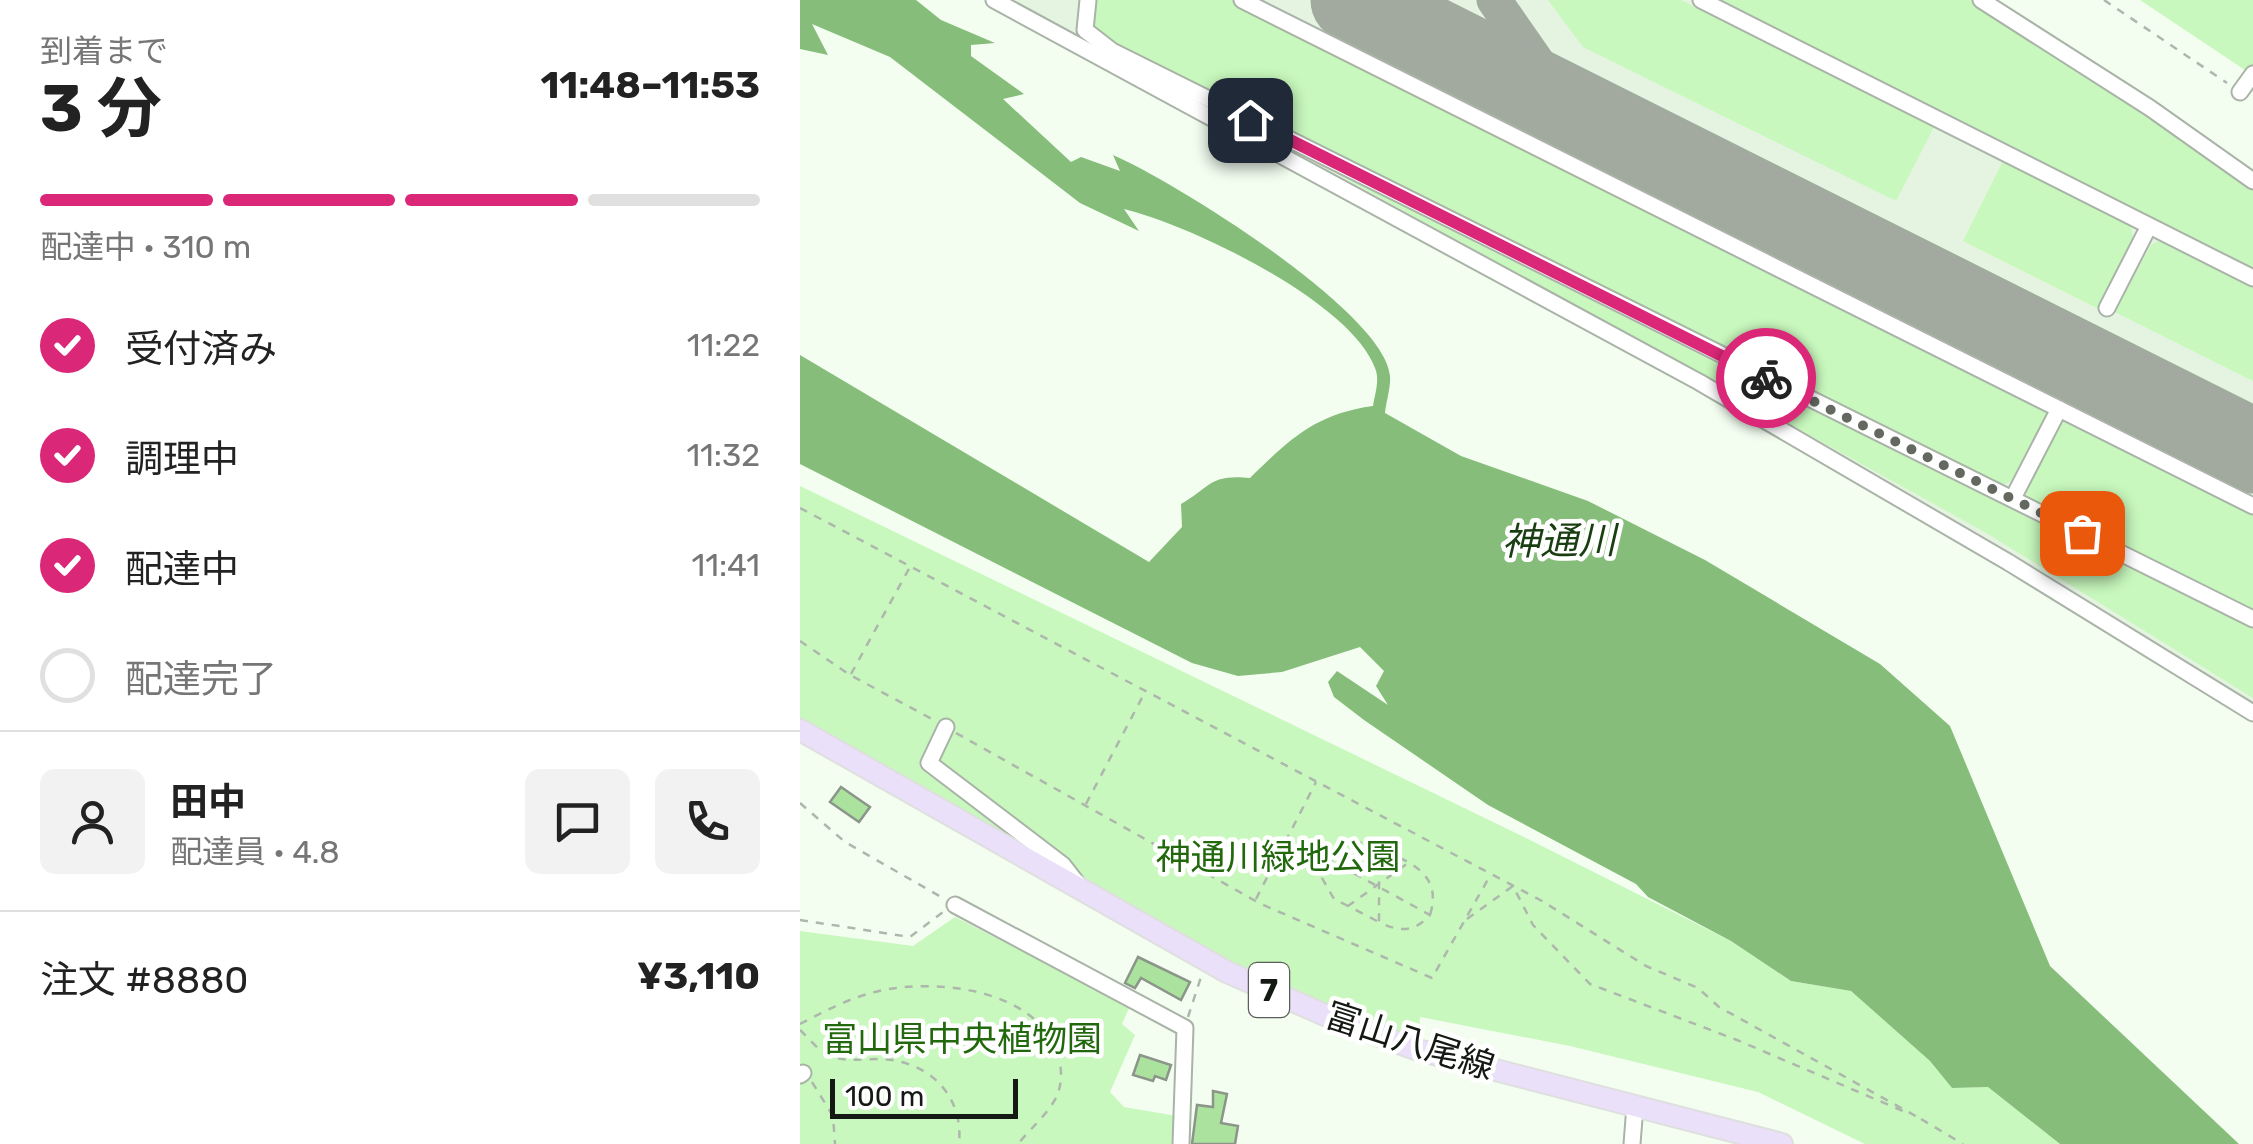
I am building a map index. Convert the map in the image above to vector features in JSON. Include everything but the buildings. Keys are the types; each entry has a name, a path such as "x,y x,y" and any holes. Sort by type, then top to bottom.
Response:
{"main road":[{"name":"富山八尾線","path":"800,730 1227,972 1341,1022 1418,1050 1782,1144"}],"street":[{"path":"994,0 1699,382 2008,562 2253,713"},
{"path":"1088,0 1086,30 1112,52 2253,619"},
{"path":"1242,0 2253,506"},
{"path":"1701,0 2253,278"},
{"path":"1981,0 2150,108 2253,181"},
{"path":"2240,92 2253,74"},
{"path":"2106,308 2149,226"},
{"path":"2013,498 2059,409"},
{"path":"946,727 929,763 1063,865 1084,890"},
{"path":"800,743 844,756"},
{"path":"955,905 1185,1028 1180,1144"},
{"path":"1632,1144 1635,1106"}],"path":[{"path":"2104,0 2240,92"},
{"path":"800,508 1592,929 1646,966 1698,988 1719,1007 1963,1144"},
{"path":"850,676 911,565"},
{"path":"800,641 850,676 1255,900 1432,978 1491,874"},
{"path":"1085,805 1146,690"},
{"path":"1255,900 1318,780"},
{"path":"800,803 844,842 955,905 910,938 800,920"},
{"path":"1347,839 1410,862 1429,877 1434,901 1430,915 1413,929 1402,930 1348,906 1325,889 1322,878 1326,858 1347,839"},
{"path":"1378,922 1379,848"},
{"path":"1326,858 1430,915"},
{"path":"1348,906 1410,862"},
{"path":"1467,919 1513,886"},
{"path":"1513,886 1534,925 1590,984 1737,1040 1921,1119"},
{"path":"1185,1028 1203,972"},
{"path":"959,1144 953,1102 929,1072 881,1058 847,1060 830,1056 800,1027 840,1003 879,991 913,987 961,990 1006,1002 1034,1016 1050,1035 1062,1070 1058,1094 1018,1144"},
{"path":"802,1074 819,1090 833,1116 835,1144"}],"shaded area":[{"path":"992,0 1998,0 2253,169 2253,718 1920,504"}],"green space":[{"path":"1094,0 1232,0 2051,413 2023,468 2006,483 1996,486 1112,43 1092,24"},
{"path":"1548,0 1681,0 1935,125 1896,201 1583,47"},
{"path":"1709,0 1981,0 2253,187 2253,271"},
{"path":"2140,0 2253,0 2253,76 2239,66"},
{"path":"1292,149 2253,629 2253,698 1988,534"},
{"path":"2003,161 2127,221 2132,231 2130,253 2101,310 1963,241"},
{"path":"2161,240 2253,287 2253,381 2115,312 2151,245"},
{"path":"2059,415 2253,513 2253,615 2031,503 2024,489"},
{"name":"神通川緑地公園","path":"800,486 1522,836 1731,941 1791,981 1851,991 1930,1061 1952,1088 1988,1087 2060,1144 1865,1144 1758,1092 1570,1046 1420,1017 1418,1050 1227,972 800,730"},
{"name":"富山県中央植物園","path":"955,917 1130,1006 1122,1024 1135,1035 1110,1092 1124,1107 1177,1116 1176,1144 800,1144 800,931 913,946"}],"water":[{"name":"神通川","path":"800,0 916,0 941,20 995,43 971,45 971,56 1024,94 1003,99 1071,162 1081,157 1120,171 1113,155 1142,169 1272,251 1353,318 1379,349 1390,376 1385,413 1461,456 1588,501 1705,560 1880,664 1950,726 2050,966 2239,1144 2060,1144 1988,1087 1952,1088 1930,1061 1851,991 1791,981 1731,941 1648,897 1636,884 1488,805 1364,720 1334,697 1328,682 1337,671 1388,705 1376,686 1384,671 1360,647 1282,672 1238,676 1192,663 800,464 800,355 1149,562 1182,527 1181,504 1218,480 1250,478 1291,440 1319,422 1373,406 1377,382 1375,368 1360,343 1335,317 1265,269 1153,218 1124,209 1139,231 1080,203 890,57 812,24 828,55 800,49"}],"taxiway":[{"path":"1494,0 1570,109"}],"runway":[{"path":"1353,0 2253,451"}],"way so far":[{"path":"1766,378 2082,533"}],"route":[{"path":"1250,120 1766,378"}]}
